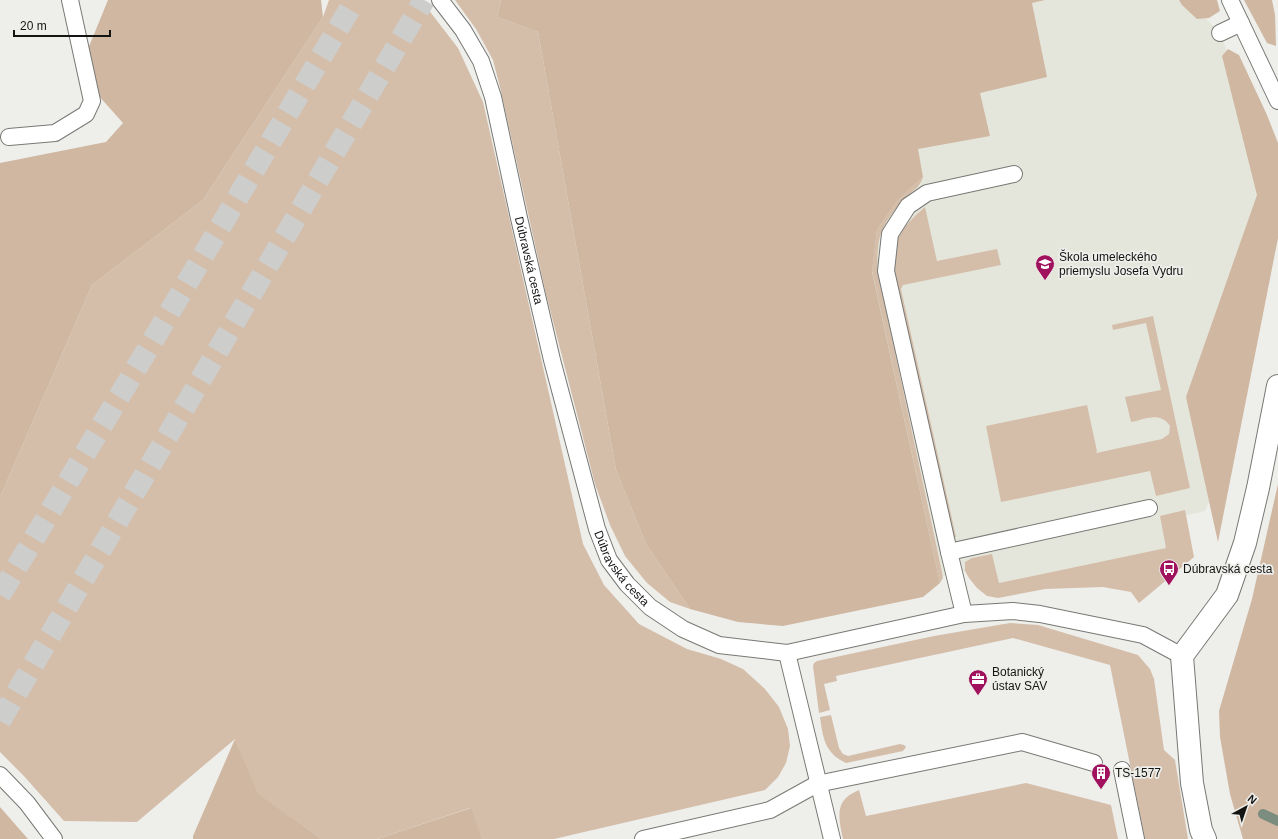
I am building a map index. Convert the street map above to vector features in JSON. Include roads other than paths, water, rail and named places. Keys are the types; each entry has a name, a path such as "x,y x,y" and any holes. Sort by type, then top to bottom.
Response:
{"street":[{"path":"1205,839 1201,830 1192,782 1182,656 1227,595 1245,543 1258,488 1278,386"}],"lane":[{"path":"9,137 55,133 86,114 92,101 70,0"},
{"name":"Dúbravská cesta","path":"440,0 463,30 481,61 493,97 552,360 597,529 609,560 627,584 650,607 683,629 720,646 786,653 964,614 1013,611 1040,614 1143,635 1182,656"},
{"path":"1230,0 1278,101"},
{"path":"1220,33 1241,23"},
{"path":"964,614 886,271 890,234 908,206 927,193 1014,174"},
{"path":"949,552 1149,508"},
{"path":"786,653 817,784 832,839"},
{"path":"643,839 770,810 817,784 1022,742 1094,763"},
{"path":"1122,770 1136,839"},
{"path":"0,776 27,803 54,839"}],"waterway":[{"path":"1263,814 1278,821"}],"tunnel":[{"path":"0,595 355,0"},
{"path":"0,721 424,0"}],"place":[{"name":"Škola umeleckého priemyslu Josefa Vydru","path":"1045,281"},
{"name":"Dúbravská cesta","path":"1169,586"},
{"name":"Botanický ústav SAV","path":"978,696"},
{"name":"TS-1577","path":"1101,790"}]}
